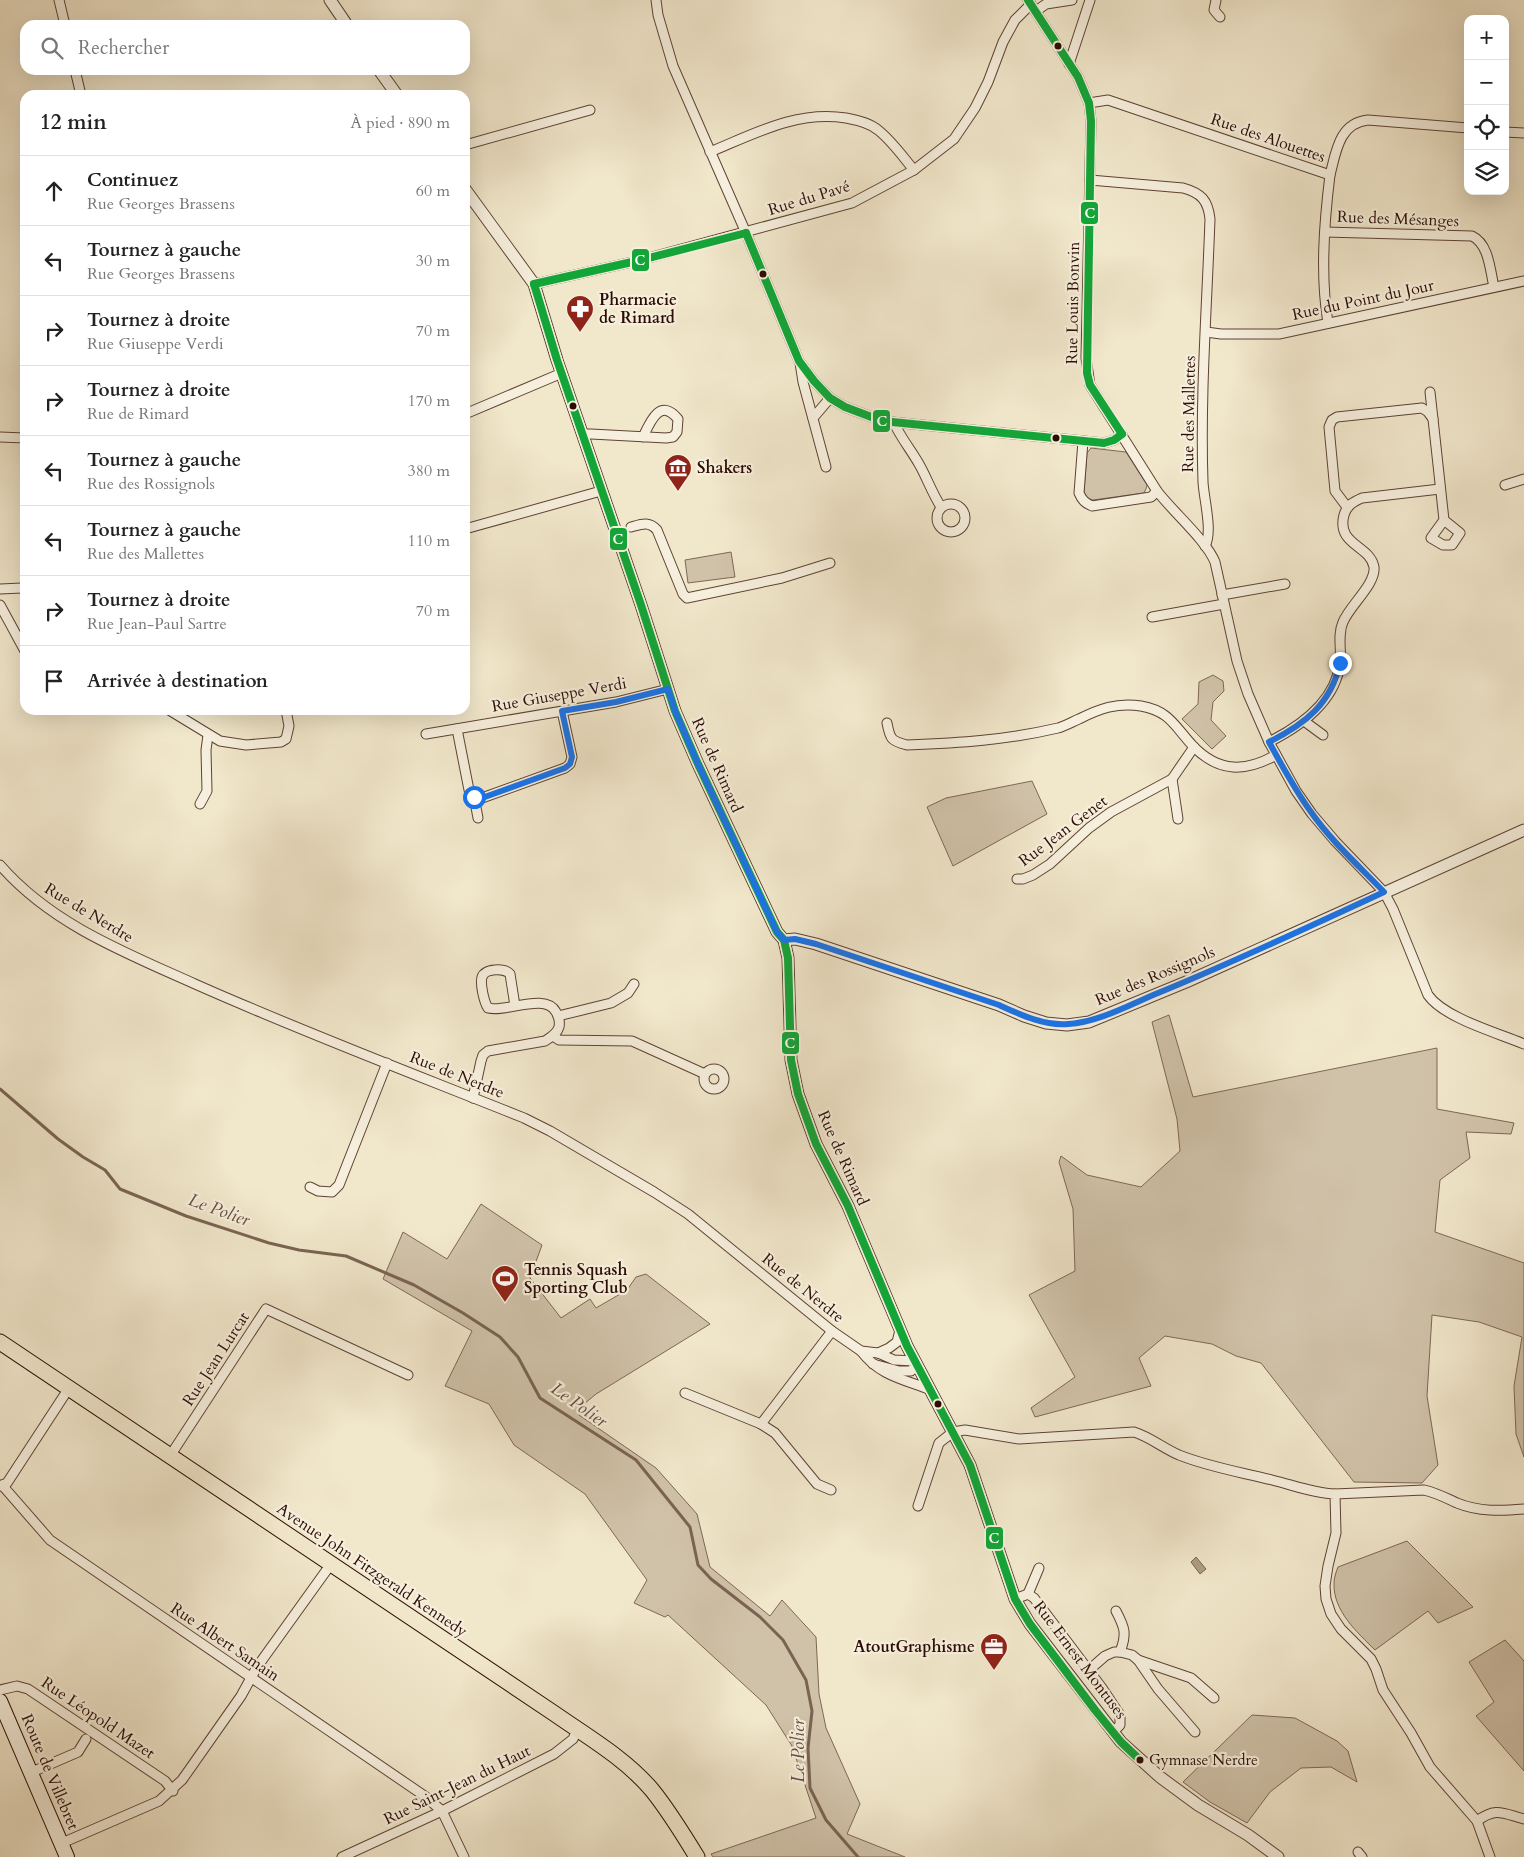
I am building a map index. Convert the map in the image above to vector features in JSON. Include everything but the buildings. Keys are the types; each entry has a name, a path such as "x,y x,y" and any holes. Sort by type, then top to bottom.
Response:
{"main road":[{"name":"Avenue John Fitzgerald Kennedy","path":"0,1342 577,1730 624,1764 651,1789 674,1820 697,1857"},
{"name":"Route de Villebret","path":"0,1701 67,1857"}],"street":[{"path":"59,0 64,20"},
{"path":"330,0 344,20"},
{"path":"656,0 658,15 673,66 746,232 799,361 826,467"},
{"path":"1072,0 1032,5 1078,78 1089,103 1091,121 1090,180"},
{"path":"1069,64 1087,0"},
{"path":"1216,0 1214,10 1220,17"},
{"name":"Rue du Pavé","path":"534,284 641,260 852,203 914,170 954,139 975,108 1015,20 1032,5"},
{"path":"77,75 80,90"},
{"path":"383,75 393,90"},
{"name":"Rue des Alouettes","path":"1089,103 1108,100 1330,175 1340,138 1348,127 1358,121 1368,120 1464,128"},
{"path":"470,143 590,110"},
{"path":"710,152 784,122 809,117 833,116 857,120 877,128 887,137 914,170"},
{"path":"1509,132 1524,133"},
{"path":"1328,323 1324,302 1325,232 1330,175"},
{"name":"Rue des Mallettes","path":"1090,180 1183,188 1193,191 1209,207 1204,356 1203,477 1209,539 1205,546"},
{"name":"Rue Louis Bonvin","path":"1090,180 1087,373 1090,385 1157,491 1205,546"},
{"name":"Rue de Rimard","path":"470,196 534,284 675,711 777,932 784,940 788,958 791,1060 798,1094 816,1144 848,1206 914,1361"},
{"name":"Rue des Mésanges","path":"1325,232 1472,236 1483,245 1494,287"},
{"name":"Rue du Point du Jour","path":"1206,332 1221,334 1279,334 1524,281"},
{"path":"799,361 830,398 868,417 894,423 1104,443 1114,440 1122,434"},
{"path":"470,412 562,373"},
{"path":"1430,392 1444,520"},
{"path":"813,418 830,398"},
{"path":"1346,507 1335,491 1329,427 1332,420 1337,417 1422,408 1428,412 1432,419"},
{"path":"894,423 920,466 932,494 941,507"},
{"path":"582,434 642,437"},
{"path":"0,437 20,438"},
{"path":"1083,441 1079,492 1086,504 1092,506 1151,497 1157,491"},
{"path":"1505,485 1524,479"},
{"path":"1269,742 1290,732 1304,721 1330,693 1338,675 1340,633 1343,622 1351,606 1372,580 1374,574 1373,565 1369,557 1350,542 1345,534 1343,517 1346,507 1362,498 1440,489"},
{"path":"470,528 602,491"},
{"path":"632,527 647,523 653,525 657,530 683,594 688,598 782,578 830,563"},
{"path":"1205,546 1211,552 1215,562 1237,661 1245,686 1269,742 1296,791 1312,814 1335,841 1384,892 1393,909 1428,995 1433,1002 1449,1013 1524,1044"},
{"path":"1152,617 1285,584"},
{"path":"0,589 20,588"},
{"path":"0,605 20,642"},
{"name":"Rue Giuseppe Verdi","path":"426,734 616,702 668,689"},
{"path":"887,723 890,737 896,742 906,745 981,742 1060,727 1101,708 1125,704 1158,710 1181,730 1194,746 1220,765 1234,768 1250,766 1276,755"},
{"path":"474,797 482,798 565,768 570,764 572,757 562,711"},
{"path":"177,715 208,735 232,744 246,745 282,742 288,734 287,715"},
{"path":"1304,721 1323,735"},
{"path":"457,728 469,790 474,797 478,818"},
{"path":"200,804 207,791 206,750 208,735"},
{"name":"Rue Jean Genet","path":"1016,879 1033,876 1050,864 1089,828 1111,812 1172,779 1194,746"},
{"path":"1172,779 1178,819"},
{"name":"Rue des Rossignols","path":"784,940 795,939 816,944 999,1005 1046,1023 1067,1025 1089,1022 1186,982 1524,830"},
{"name":"Rue de Nerdre","path":"0,866 33,897 106,944 247,1007 524,1118 550,1131 688,1214 832,1331 861,1351 878,1353 894,1360 914,1361"},
{"path":"473,1098 481,1061 483,1055 488,1051 545,1041 558,1030 560,1022 555,1008 541,1003 493,1009 488,1008 482,979 486,972 508,971 515,1006"},
{"path":"558,1016 611,1003 628,994 634,984"},
{"path":"553,1036 559,1040 632,1042 705,1074"},
{"path":"310,1186 325,1193 332,1192 339,1184 387,1063"},
{"name":"Rue Jean Lurcat","path":"170,1456 266,1309 408,1375"},
{"path":"878,1353 897,1342 900,1330"},
{"path":"761,1424 832,1331"},
{"path":"861,1351 873,1364 890,1376 931,1390"},
{"path":"873,1364 899,1371 911,1370 914,1367 914,1361"},
{"name":"Rue Ernest Montuses","path":"914,1361 970,1465 1015,1599 1030,1624 1121,1742 1160,1777 1198,1805 1248,1835 1278,1857"},
{"path":"1,1486 7,1483 69,1388"},
{"path":"685,1393 761,1424 775,1433 817,1484 831,1490"},
{"path":"918,1506 939,1443 953,1432 965,1430 1019,1438 1134,1432 1178,1454 1218,1468 1319,1493 1424,1490 1436,1492 1458,1504 1482,1510 1524,1509"},
{"name":"Rue Albert Samain","path":"1,1486 50,1540 426,1797 442,1811"},
{"path":"1335,1494 1336,1533 1328,1566 1326,1586 1326,1599 1331,1614 1340,1629 1371,1659 1383,1690 1412,1733 1430,1767 1477,1821 1490,1857"},
{"path":"62,1843 159,1801 173,1791 241,1696 263,1659 331,1564"},
{"name":"Rue Ernest Montuses","path":"1028,1594 1039,1568"},
{"path":"1015,1599 1028,1594 1034,1598 1088,1670 1120,1715 1120,1725 1114,1732"},
{"path":"1116,1611 1124,1627 1125,1640 1120,1652 1191,1678 1214,1698"},
{"name":"Rue Ernest Montuses","path":"1088,1670 1105,1656 1114,1652 1120,1652"},
{"path":"1138,1660 1158,1689 1195,1732"},
{"name":"Rue Léopold Mazet","path":"0,1690 17,1686 28,1689 164,1781 173,1791"},
{"name":"Rue Saint-Jean du Haut","path":"342,1857 442,1811 554,1754 573,1739 577,1730"},
{"path":"32,1772 78,1752 86,1739"},
{"path":"442,1811 464,1857"},
{"path":"1477,1821 1488,1813 1496,1812 1524,1819"}],"shaded area":[{"path":"1091,448 1126,452 1147,485 1144,493 1093,500 1087,498 1084,492 1087,453"},
{"path":"731,552 735,577 688,583 685,560"},
{"path":"1213,675 1223,681 1224,691 1213,702 1211,720 1226,736 1212,749 1182,719 1198,704 1199,682"},
{"path":"1032,781 1047,814 953,866 927,807 946,798"},
{"path":"1169,1015 1193,1097 1437,1048 1437,1109 1514,1123 1511,1134 1466,1132 1470,1158 1440,1180 1435,1232 1524,1263 1524,1457 1516,1434 1514,1386 1522,1337 1479,1322 1432,1315 1427,1396 1438,1465 1422,1483 1354,1482 1261,1363 1236,1356 1212,1344 1165,1336 1139,1358 1151,1386 1035,1417 1031,1408 1075,1377 1029,1295 1075,1271 1073,1209 1059,1162 1061,1156 1087,1175 1141,1187 1180,1151 1177,1119 1152,1022"},
{"path":"481,1204 542,1245 530,1278 561,1318 590,1299 596,1308 627,1290 636,1277 646,1274 710,1324 596,1394 584,1404 579,1415 656,1468 697,1514 710,1567 770,1616 782,1600 816,1637 819,1694 826,1728 860,1804 847,1834 905,1857 713,1857 711,1854 816,1818 792,1746 766,1705 668,1615 665,1617 634,1603 647,1580 585,1494 514,1445 489,1404 445,1386 472,1331 383,1279 403,1232 447,1259"},
{"path":"1407,1541 1473,1607 1438,1623 1428,1611 1375,1650 1347,1620 1337,1603 1334,1583 1335,1575 1338,1567"},
{"path":"1196,1557 1206,1569 1200,1574 1191,1562"},
{"path":"1505,1640 1524,1661 1524,1771 1476,1716 1494,1702 1469,1662"},
{"path":"1252,1715 1295,1718 1337,1741 1348,1751 1357,1782 1331,1767 1301,1768 1270,1792 1247,1823 1210,1802 1183,1782"}],"waterway":[{"name":"Le Polier","path":"0,1089 58,1139 105,1170 120,1189 186,1216 269,1243 299,1250 346,1256 414,1285 500,1337 518,1357 540,1398 636,1460 690,1527 698,1565 711,1579 760,1617 783,1640 806,1680 812,1711 808,1748 810,1788 826,1820 858,1857"}],"transit line":[{"name":"C","path":"1028,0 1078,77 1089,103 1091,121 1087,373 1090,385 1122,434"},
{"name":"C","path":"746,233 799,361 830,398 845,407 882,421 1104,443 1114,440 1122,434"},
{"name":"C","path":"534,284 641,260 746,233"},
{"name":"C","path":"534,284 557,360 641,605 675,711 777,932 784,940 788,958 791,1060 798,1094 816,1144 848,1206 907,1346 970,1465 1015,1599 1030,1624 1095,1710 1121,1742 1140,1760"}],"place":[{"name":"Pharmacie de Rimard","path":"580,333"},
{"name":"Shakers","path":"678,492"},
{"name":"Tennis Squash Sporting Club","path":"505,1303"},
{"name":"AtoutGraphisme","path":"994,1671"},
{"name":"Gymnase Nerdre","path":"1140,1760"}],"route":[{"path":"474,797 482,798 565,768 570,764 572,757 562,711 616,702 668,689 675,711 698,764 777,932 784,940 795,939 816,944 999,1005 1046,1023 1067,1025 1089,1022 1186,982 1384,892 1312,814 1296,791 1269,742 1290,732 1316,710 1330,693 1338,675 1340,663"}]}
